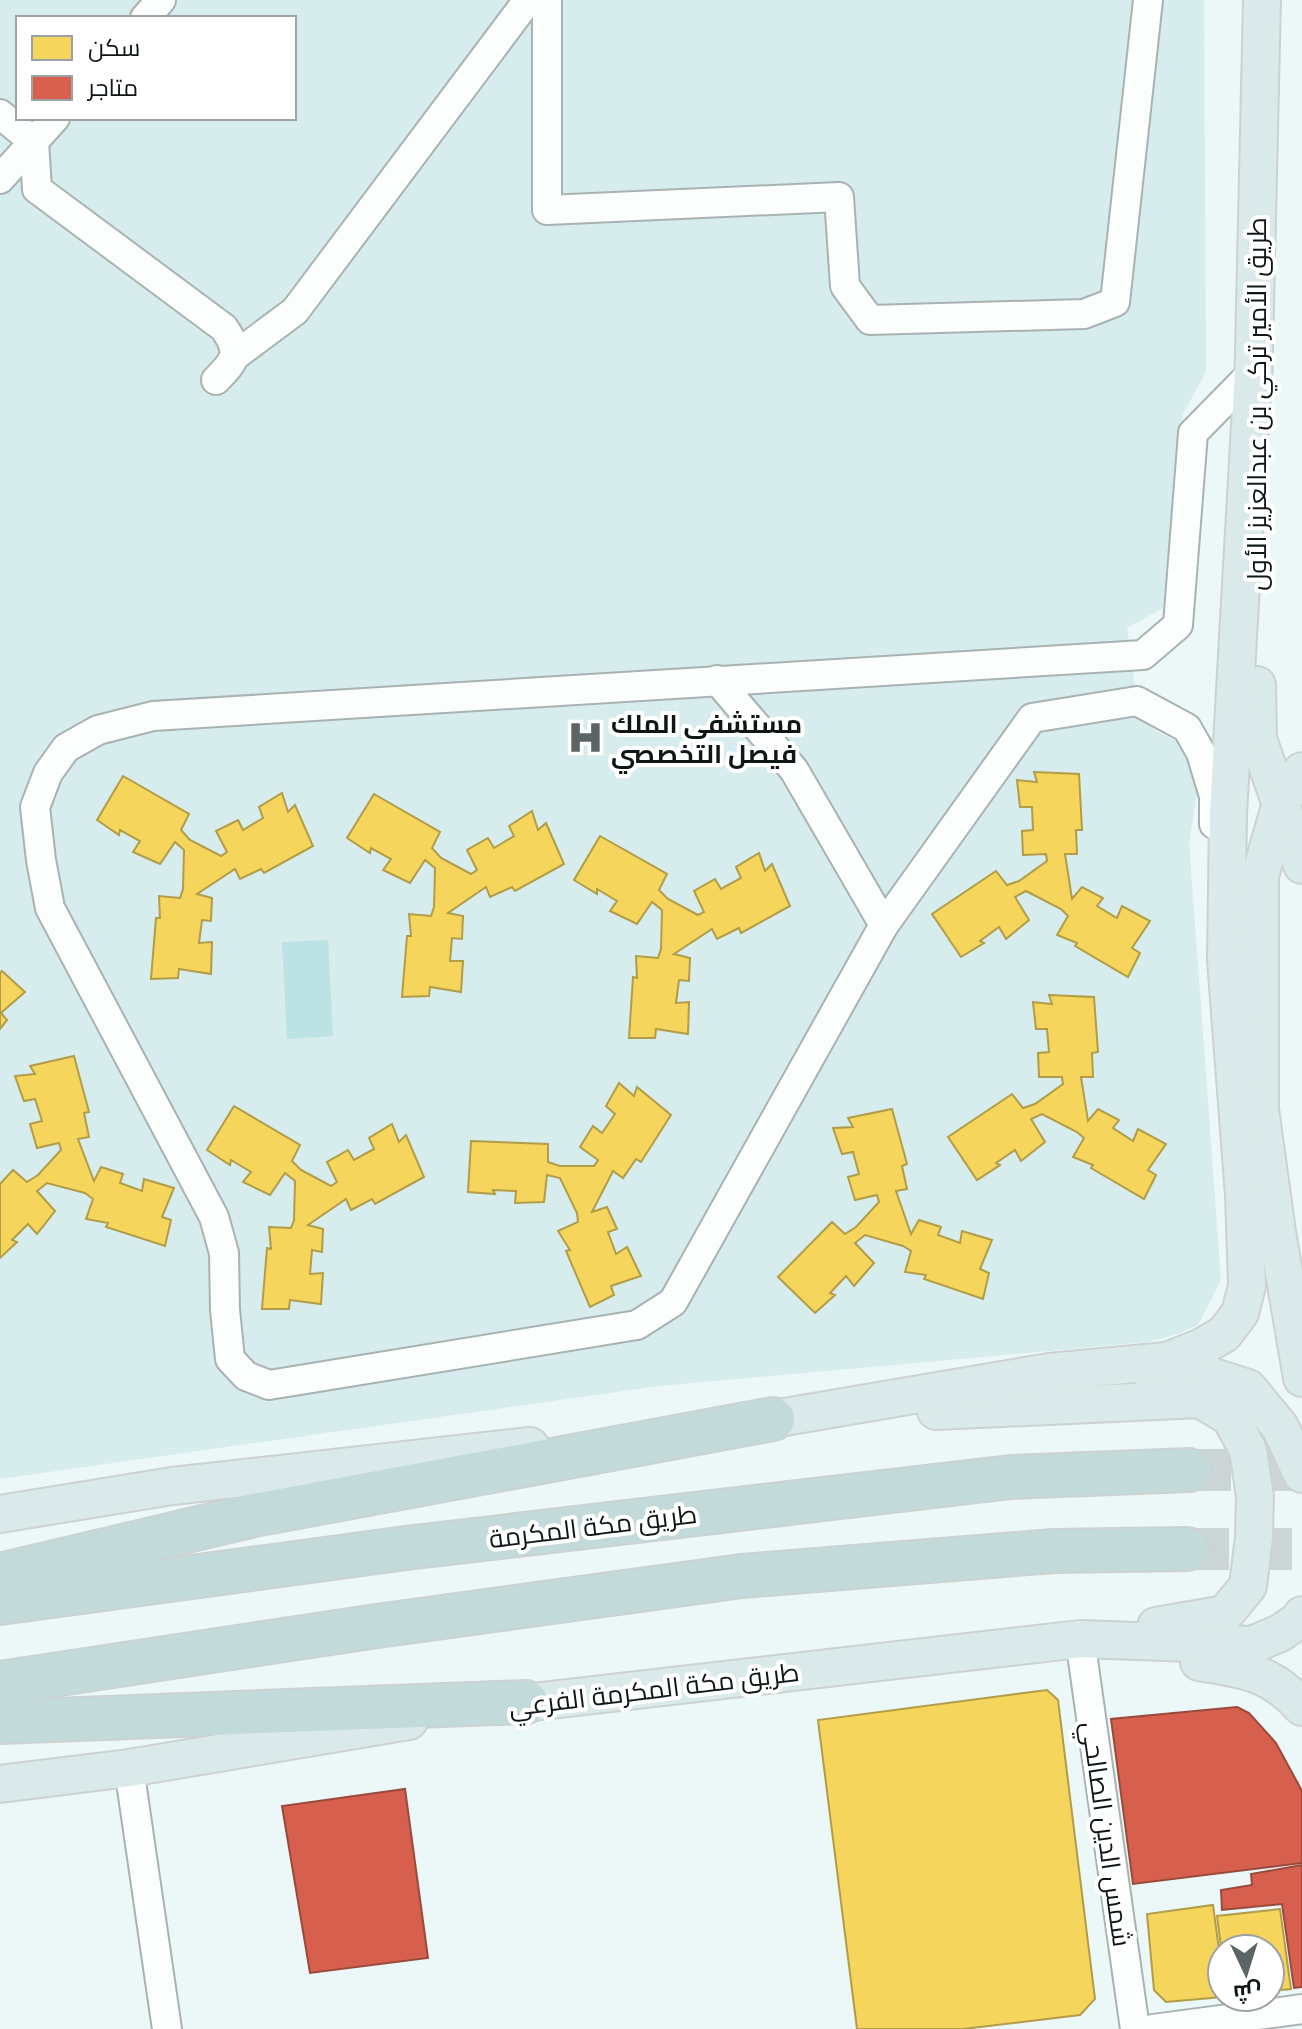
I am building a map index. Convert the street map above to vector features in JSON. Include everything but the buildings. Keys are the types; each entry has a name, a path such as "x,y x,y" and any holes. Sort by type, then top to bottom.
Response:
{"highway":[{"path":"0,1575 254,1515 773,1419"},
{"name":"طريق مكة المكرمة","path":"0,1603 406,1548 1011,1477 1189,1470"},
{"path":"0,1683 742,1576 1054,1551 1187,1549"},
{"path":"0,1722 526,1702"}],"main road":[{"name":"طريق الأمير تركي بن عبدالعزيز الأول","path":"1262,0 1253,372 1258,739 1302,865"},
{"path":"773,1419 1049,1372 1167,1361 1224,1334 1240,1313 1247,1286 1244,1195 1226,960 1228,814 1253,372"},
{"path":"1302,771 1281,803 1260,876 1260,1109 1302,1378"},
{"path":"0,1514 172,1486 1201,1373 1248,1388 1280,1427 1302,1474"},
{"path":"773,1419 1200,1399 1230,1417 1248,1450 1255,1496 1248,1586 1225,1614 1080,1639"},
{"name":"طريق مكة المكرمة الفرعي","path":"0,1784 129,1768 526,1702 1080,1639 1252,1645 1280,1633 1302,1615"},
{"path":"1080,1639 1121,1650 1252,1671 1287,1690 1302,1707"}],"street":[{"path":"147,16 161,0"},
{"path":"216,380 236,355 295,311 528,0"},
{"path":"547,0 547,210 839,197 845,286 870,320 1084,314 1115,302 1148,0"},
{"path":"0,114 34,142 37,189 224,328 234,342 236,355"},
{"path":"0,179 53,120"},
{"path":"1226,960 1214,881 1214,796 1201,753 1187,728 1137,701 1032,718 884,925 673,1302 637,1325 269,1385 246,1376 230,1359 224,1253 214,1217 50,908 35,807 48,773 66,748 98,730 153,716 1143,655 1178,625 1193,433 1253,372"},
{"path":"717,680 794,770 884,925"},
{"name":"شمس الدين الصالحي","path":"1080,1639 1135,2029"},
{"path":"129,1768 167,2029"},
{"path":"1153,2029 1302,2009"}],"shaded area":[{"name":"مستشفى الملك فيصل التخصصي","path":"0,0 1204,0 1206,372 1183,414 1170,604 1127,628 1137,701 1153,729 1186,746 1199,782 1189,842 1221,1280 1198,1325 1148,1342 659,1386 0,1479"},
{"path":"328,940 333,1036 287,1039 282,942"}],"tunnel":[{"path":"1189,1470 1302,1470"},
{"path":"1187,1549 1302,1549"}],"place":[{"name":"مستشفى الملك فيصل التخصصي","path":"585,738"}]}
